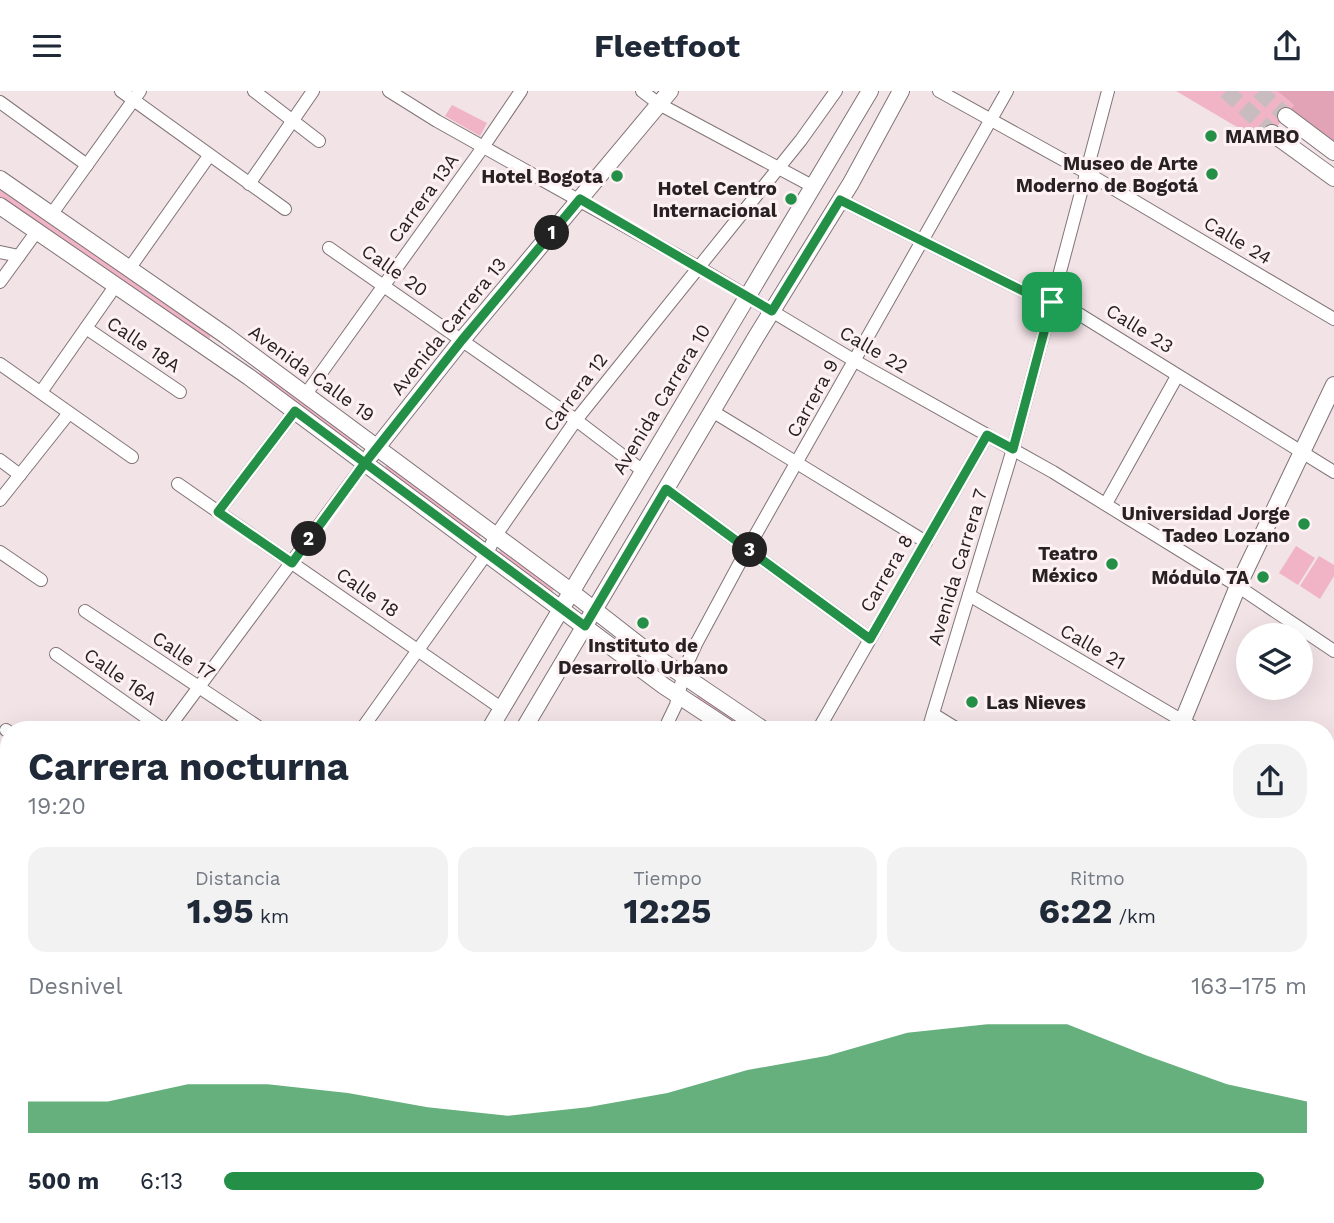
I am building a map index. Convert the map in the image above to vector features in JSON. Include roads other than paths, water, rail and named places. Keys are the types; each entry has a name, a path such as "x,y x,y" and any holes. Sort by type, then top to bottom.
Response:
{"main road":[{"name":"Avenida Carrera 10","path":"494,721 870,91"},
{"path":"531,721 594,609 840,200 901,91"},
{"name":"Avenida Carrera 13","path":"365,463 462,340 664,97"},
{"path":"1286,116 1334,152"},
{"path":"1272,133 1334,177"},
{"name":"Avenida Calle 19","path":"0,179 306,394 571,591 647,651 751,721"},
{"name":"Avenida Calle 19","path":"0,206 295,411 717,721"},
{"path":"1183,721 1238,586 1334,385"}],"street":[{"path":"121,91 136,95 209,156 285,209"},
{"path":"254,91 319,141"},
{"path":"249,184 313,91"},
{"name":"Calle 22","path":"389,91 698,267 855,361 1054,471 1238,586 1334,651"},
{"name":"Carrera 13A","path":"306,394 521,91"},
{"path":"642,91 664,97 814,187"},
{"name":"Carrera 12","path":"367,721 487,553 496,535 576,419 836,91"},
{"name":"Calle 24","path":"939,91 1087,173 1334,319"},
{"name":"Carrera 9","path":"668,721 696,644 1007,91"},
{"name":"Avenida Carrera 7","path":"931,721 1013,449 1108,91"},
{"path":"51,215 136,95"},
{"path":"0,102 87,165"},
{"path":"129,269 209,156"},
{"name":"Calle 23","path":"840,200 1035,297 1066,306 1334,472"},
{"path":"0,282 37,231"},
{"name":"Calle 20","path":"329,249 576,419 643,471"},
{"path":"0,252 19,256"},
{"path":"41,393 116,285"},
{"name":"Calle 18A","path":"86,328 180,392"},
{"path":"0,364 132,457"},
{"path":"1108,500 1176,378"},
{"path":"218,512 295,411"},
{"path":"712,411 926,542"},
{"path":"0,500 69,413"},
{"name":"Carrera 8","path":"823,721 987,435"},
{"path":"0,460 20,475"},
{"name":"Avenida Carrera 13","path":"172,721 365,463"},
{"name":"Calle 18","path":"178,484 501,708"},
{"path":"666,489 870,639"},
{"path":"0,552 41,580"},
{"name":"Calle 21","path":"969,595 1174,721"},
{"name":"Calle 17","path":"85,611 249,721"},
{"name":"Calle 16A","path":"57,654 152,721"},
{"path":"933,714 944,721"}],"tunnel":[{"path":"1226,91 1272,133"},
{"path":"1259,91 1286,116"}],"place":[{"name":"MAMBO","path":"1211,136"},
{"name":"Museo de Arte Moderno de Bogotá","path":"1212,174"},
{"name":"Hotel Bogota","path":"617,176"},
{"name":"Hotel Centro Internacional","path":"791,199"},
{"name":"Universidad Jorge Tadeo Lozano","path":"1304,524"},
{"name":"Teatro México","path":"1112,564"},
{"name":"Módulo 7A","path":"1263,577"},
{"name":"Instituto de Desarrollo Urbano","path":"643,623"},
{"name":"Las Nieves","path":"972,702"}]}
